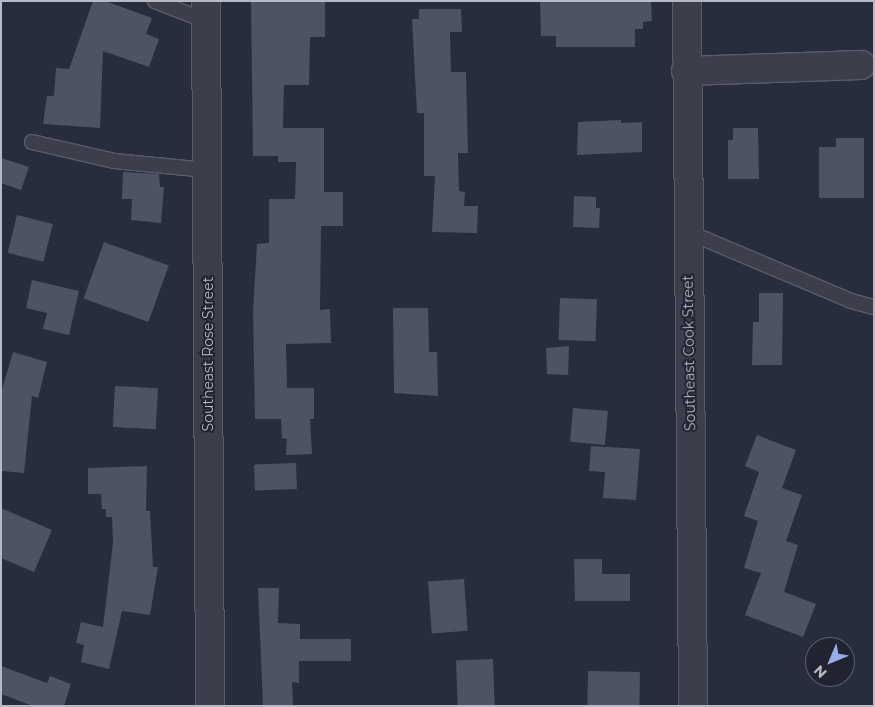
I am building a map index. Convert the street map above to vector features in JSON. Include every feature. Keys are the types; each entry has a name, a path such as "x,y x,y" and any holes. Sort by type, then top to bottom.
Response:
{"street":[{"name":"Southeast Cook Street","path":"687,1 686,71 693,706"},
{"name":"Southeast Rose Street","path":"206,11 210,706"},
{"path":"686,71 861,65"}],"lane":[{"path":"155,1 206,11"},
{"path":"32,142 114,161 207,170"},
{"path":"688,232 851,301 874,307"}],"building":[{"path":"93,1 105,1 152,18 146,34 159,39 149,67 103,51 100,128 43,124 47,96 54,96 56,68 69,69"},
{"path":"251,1 325,1 325,37 310,37 309,85 284,85 283,128 324,128 324,192 343,192 343,226 321,226 320,310 330,309 331,343 286,344 287,388 314,388 314,419 310,419 312,454 286,455 287,439 282,438 281,419 255,419 253,312 257,244 269,243 269,199 295,199 296,162 278,162 278,156 253,156"},
{"path":"540,1 651,1 652,21 643,22 643,29 635,29 635,47 556,47 556,36 541,36"},
{"path":"419,9 461,9 462,32 450,32 451,72 466,72 468,153 458,153 459,191 465,192 464,206 478,206 477,233 432,232 435,176 424,176 424,113 417,113 412,19 419,19"},
{"path":"621,120 621,123 642,122 642,152 577,155 578,122"},
{"path":"733,128 758,128 759,179 728,179 728,140 733,140"},
{"path":"836,138 864,138 864,198 819,198 819,147 836,147"},
{"path":"1,158 29,167 21,190 1,183"},
{"path":"123,172 159,174 160,187 164,187 161,223 131,220 132,199 122,199"},
{"path":"574,196 596,197 596,208 600,208 599,228 573,227"},
{"path":"17,215 53,224 43,262 8,253"},
{"path":"104,242 169,266 148,322 83,298"},
{"path":"32,280 79,291 69,335 43,329 47,313 26,308"},
{"path":"759,293 783,293 782,365 752,365 753,322 759,322"},
{"path":"560,298 597,299 596,341 559,340"},
{"path":"393,308 428,308 429,352 437,352 438,396 394,393"},
{"path":"569,346 568,375 547,374 546,348"},
{"path":"13,352 47,362 38,398 32,396 24,473 1,471 1,393"},
{"path":"115,386 158,388 156,429 113,427"},
{"path":"573,408 608,411 605,445 570,442"},
{"path":"757,435 796,450 782,488 802,495 786,541 798,545 784,592 816,604 803,637 745,615 761,573 744,568 758,521 744,516 759,472 745,466"},
{"path":"591,446 640,449 636,500 603,498 605,472 589,471"},
{"path":"296,463 297,489 255,490 254,464"},
{"path":"147,466 146,511 150,511 153,567 158,567 150,615 122,611 109,669 81,662 84,645 76,643 81,622 103,627 113,543 112,517 106,517 106,509 102,509 101,494 88,494 88,468"},
{"path":"1,508 52,530 34,572 1,558"},
{"path":"574,559 602,559 602,574 630,574 630,601 575,601"},
{"path":"464,579 468,631 432,633 428,582"},
{"path":"258,588 279,588 278,623 300,624 300,639 351,639 351,661 299,661 299,683 292,682 293,706 263,706"},
{"path":"493,659 495,706 458,706 456,660"},
{"path":"1,666 47,683 50,676 71,684 64,706 33,706 1,694"},
{"path":"588,671 640,672 639,706 587,706"}]}
